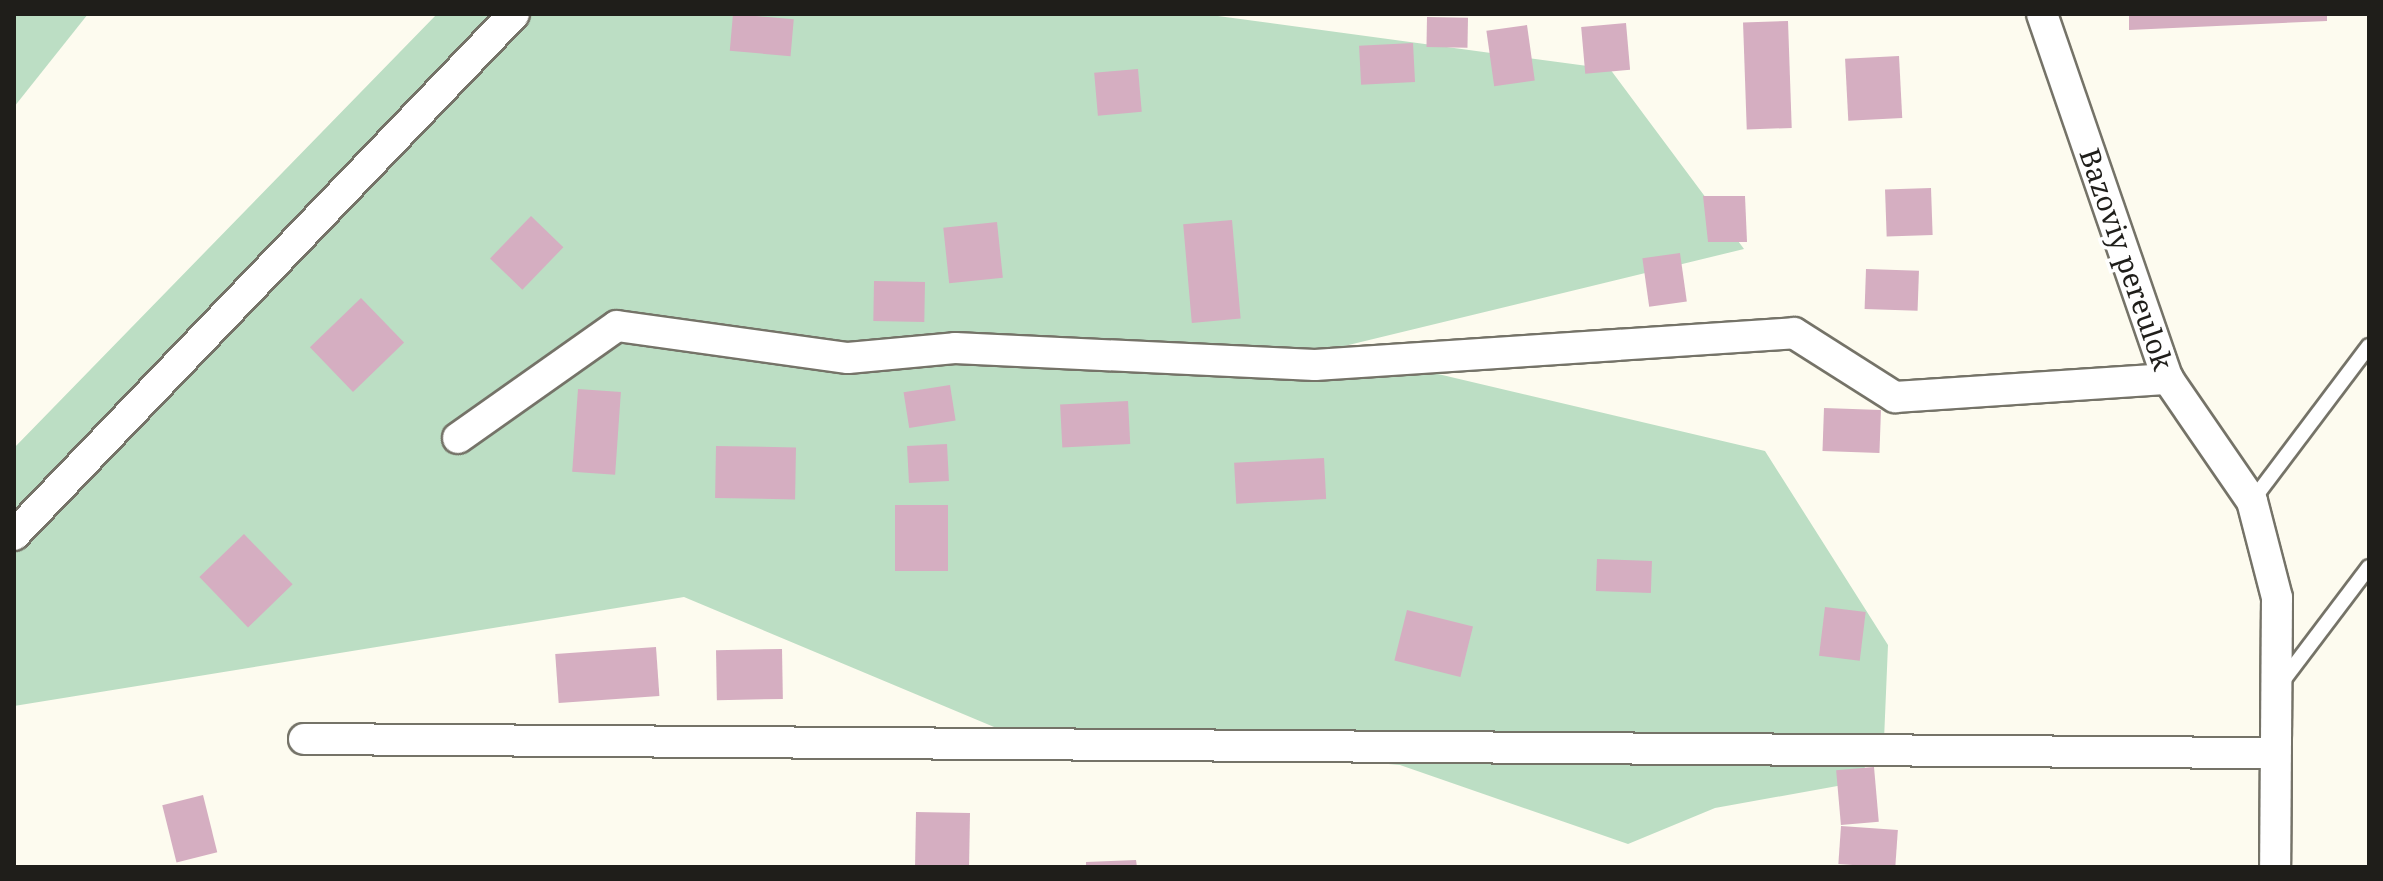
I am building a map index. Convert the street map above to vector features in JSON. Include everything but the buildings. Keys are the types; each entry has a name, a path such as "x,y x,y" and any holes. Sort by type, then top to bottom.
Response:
{"street":[{"path":"14,535 514,14"},
{"name":"Bazoviy pereulok","path":"2042,14 2168,379 2252,501 2277,598 2273,753 2275,867"},
{"path":"458,438 617,326 848,358 955,348 1315,365 1794,333 1895,397 2168,379"},
{"path":"304,739 2273,753"}],"lane":[{"path":"2252,501 2369,346"},
{"path":"2274,692 2369,567"}],"green space":[{"path":"14,14 88,14 14,107"},
{"path":"437,14 1203,14 1610,69 1744,249 1332,349 1765,451 1888,645 1884,740 1854,783 1715,808 1628,844 1400,765 1006,732 684,597 14,706 14,448"}]}
